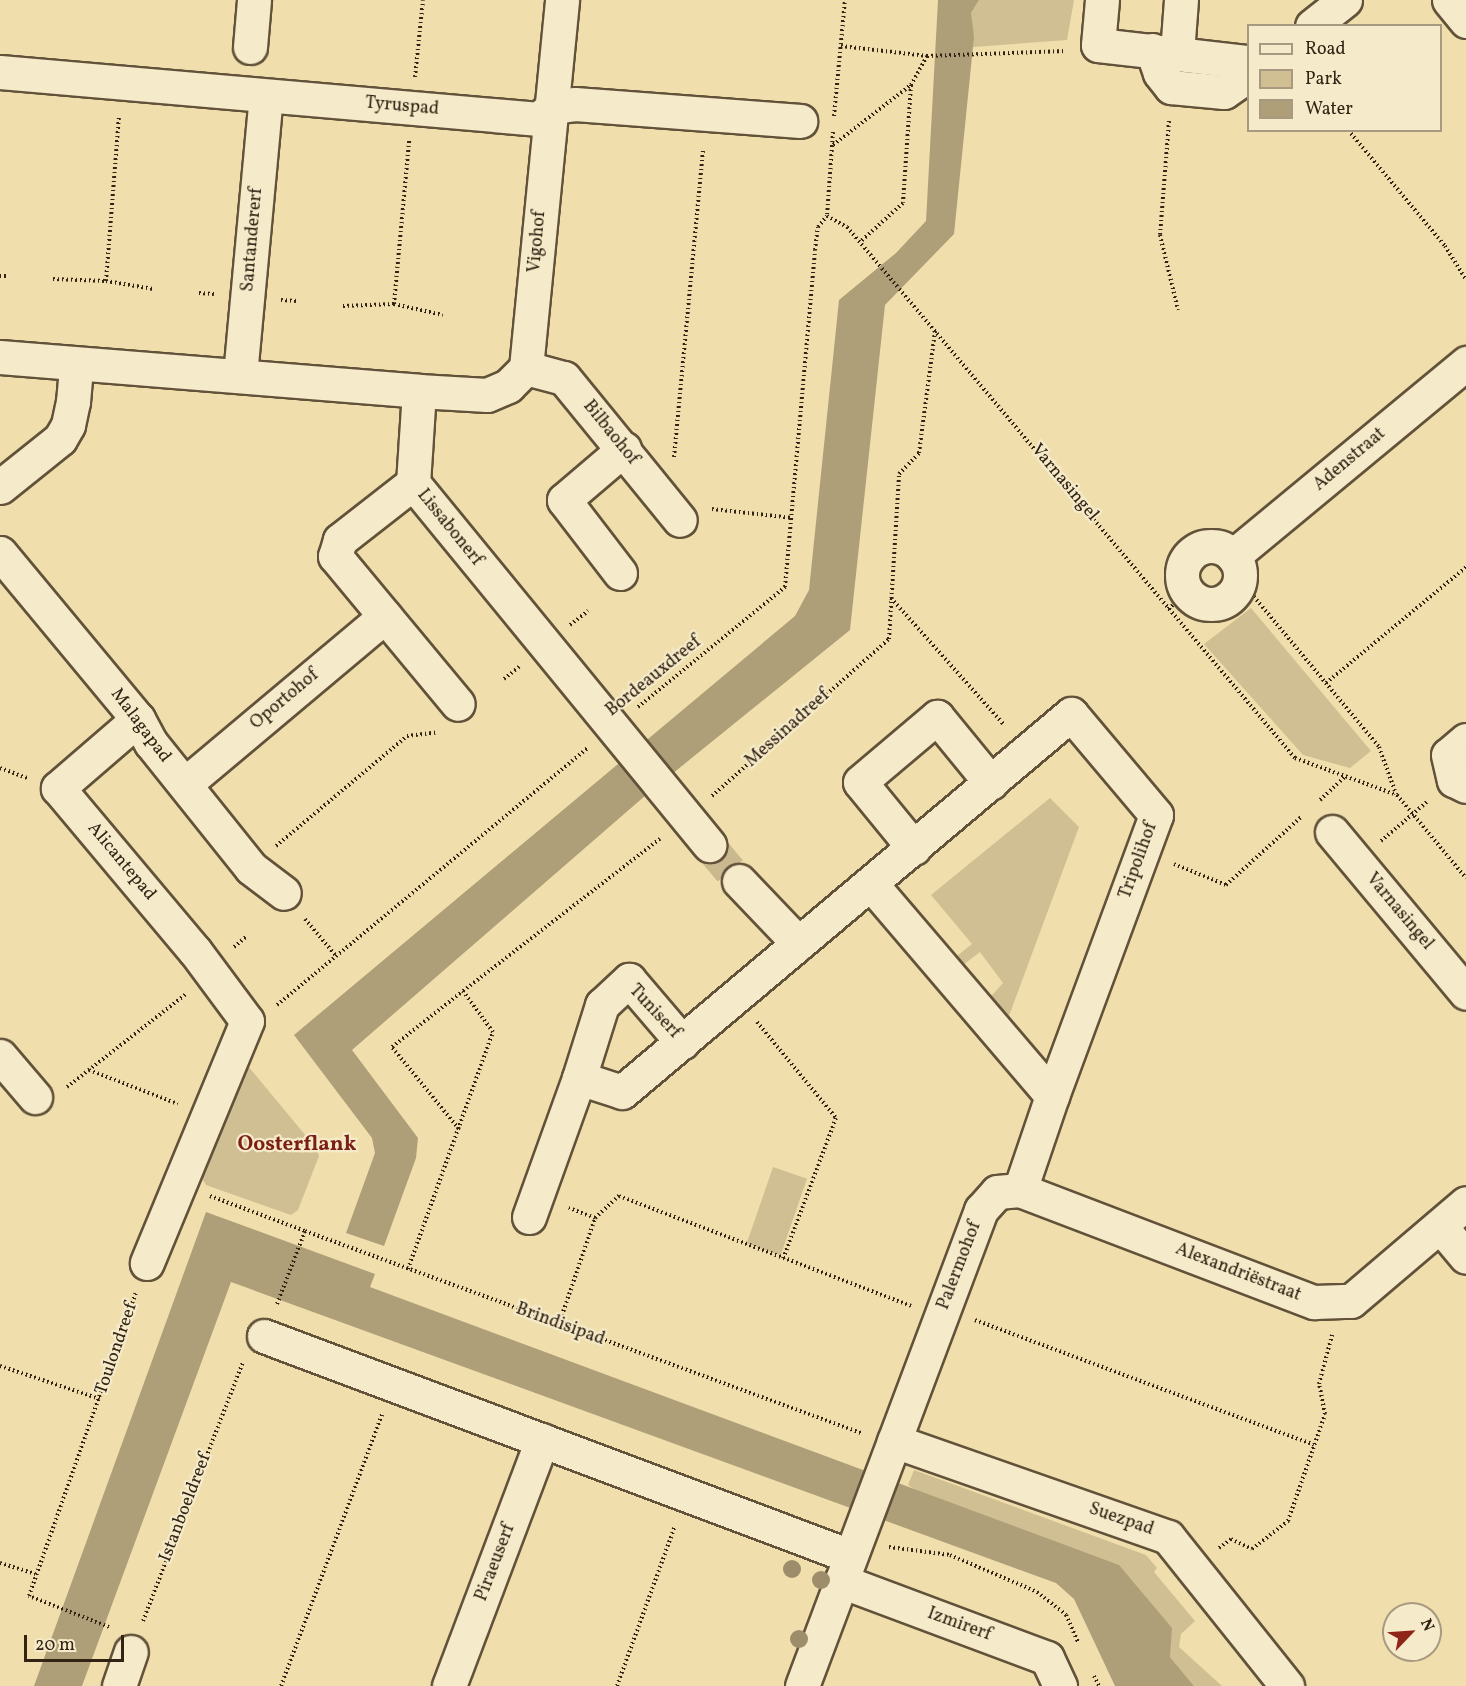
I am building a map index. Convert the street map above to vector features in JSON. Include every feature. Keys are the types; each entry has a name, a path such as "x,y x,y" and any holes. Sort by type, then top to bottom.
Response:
{"street":[{"path":"250,47 254,0"},
{"name":"Vigohof","path":"526,368 562,0"},
{"path":"1102,0 1098,45 1247,62"},
{"path":"1181,0 1164,52 1160,73 1171,87 1224,92 1247,76"},
{"path":"1315,24 1345,0"},
{"path":"1449,0 1466,21"},
{"name":"Tyruspad","path":"0,72 538,119 552,107 575,104 800,121"},
{"name":"Santandererf","path":"240,375 265,105"},
{"path":"0,357 76,365 240,375 487,395 508,386 526,368"},
{"name":"Adenstraat","path":"1178,601 1216,604 1230,598 1236,568 1466,363"},
{"path":"0,487 60,439 68,425 73,402 76,365"},
{"name":"Bilbaohof","path":"526,368 564,378 675,513"},
{"name":"Lissabonerf","path":"419,391 413,483 620,736"},
{"path":"620,573 564,500 624,449"},
{"path":"413,483 340,540 335,556 385,616 453,715"},
{"path":"1178,601 1183,572 1192,552 1213,547 1236,568"},
{"name":"Malagapad","path":"0,553 138,719 151,744 251,868 284,893"},
{"name":"Oportohof","path":"184,784 385,616"},
{"name":"Tripolihof","path":"798,943 872,885 1071,714 1156,815 1052,1096"},
{"path":"914,848 860,782 937,717 991,783"},
{"name":"Alicantepad","path":"138,719 58,788 195,951 247,1021"},
{"path":"620,736 709,844"},
{"path":"1466,740 1448,755 1454,780 1466,786"},
{"name":"Varnasingel","path":"1332,832 1466,993"},
{"path":"739,881 798,943"},
{"path":"872,885 1052,1096 1020,1190"},
{"name":"Tuniserf","path":"579,1078 622,1092 798,943"},
{"name":"Tuniserf","path":"533,1207 579,1078 602,1005 629,980 682,1042"},
{"path":"147,1263 247,1021"},
{"path":"0,1056 35,1097"},
{"name":"Alexandriëstraat","path":"1020,1190 1314,1302 1352,1301 1466,1203"},
{"name":"Palermohof","path":"802,1686 981,1210 997,1192 1020,1190"},
{"path":"1440,1226 1466,1257"},
{"path":"270,1322 393,1384 850,1557"},
{"name":"Piraeuserf","path":"449,1686 542,1440"},
{"name":"Suezpad","path":"891,1450 1168,1537 1287,1686"},
{"name":"Izmirerf","path":"850,1557 1047,1658 1060,1686"},
{"path":"119,1686 123,1640"}],"path":[{"path":"394,304 423,0"},
{"path":"827,216 845,0"},
{"path":"841,46 927,56 983,57 1044,49 1084,52 1098,45"},
{"path":"832,145 911,85 927,56"},
{"path":"106,281 122,82"},
{"path":"860,242 903,203 911,85"},
{"path":"1171,87 1160,235 1178,310"},
{"path":"707,115 675,513 711,509 792,518"},
{"path":"1350,132 1445,246 1466,280"},
{"name":"Varnasingel","path":"827,216 847,227 935,331 1178,601 1295,758 1396,795 1466,878"},
{"name":"Bordeauxdreef","path":"247,1021 272,1009 336,956 620,736 785,587 815,250 818,227 827,216"},
{"path":"0,276 6,276"},
{"path":"53,279 106,281 153,289"},
{"path":"343,306 394,304 443,315"},
{"path":"935,331 919,453 898,474 891,598 1027,752"},
{"path":"1326,684 1466,567"},
{"path":"1236,568 1326,684 1379,747 1396,795"},
{"name":"Messinadreef","path":"459,1129 392,1047 463,991 678,807 889,639 891,598"},
{"path":"251,868 407,736 441,732 453,715"},
{"path":"1312,807 1346,776"},
{"path":"1143,851 1226,885 1303,815"},
{"path":"284,893 336,956"},
{"path":"35,1097 54,1097 209,972 247,936"},
{"path":"408,1269 494,1032 463,991"},
{"path":"736,997 836,1118 783,1259"},
{"path":"89,1070 207,1114"},
{"name":"Brindisipad","path":"178,1184 837,1427 891,1450"},
{"path":"533,1207 595,1218 559,1324"},
{"path":"270,1322 305,1231"},
{"name":"Toulondreef","path":"123,1640 29,1596 147,1263"},
{"path":"1192,1568 1231,1539 1252,1549 1288,1521 1324,1414 1319,1384 1341,1302"},
{"name":"Istanboeldreef","path":"123,1640 243,1361 270,1322"},
{"path":"0,1366 100,1399"},
{"path":"281,1686 393,1384"},
{"path":"617,1686 687,1494"},
{"path":"850,1557 881,1546 950,1556 1056,1603 1066,1615 1080,1645"},
{"path":"0,1563 35,1574"},
{"path":"1089,1666 1099,1686"}],"green space":[{"path":"979,0 1074,0 1067,40 973,47 971,13"},
{"path":"1251,608 1371,751 1350,768 1303,755 1204,644"},
{"path":"1050,798 1079,827 1006,1024 987,1001 1003,983 980,952 959,968 952,960 972,944 931,895"},
{"path":"248,1066 316,1148 319,1156 298,1210 291,1215 206,1185 200,1175 238,1069"},
{"path":"773,1167 807,1179 781,1255 747,1244"},
{"path":"914,1470 1146,1555 1157,1568 1154,1572 1195,1621 1181,1634 1179,1647 1222,1686 1194,1686 1170,1657 908,1485"}],"water":[{"path":"938,0 979,0 971,13 974,37 954,234 885,305 850,630 646,795 352,1050 418,1138 416,1158 384,1246 346,1233 375,1153 372,1138 294,1035 795,616 809,590 839,300 896,253 926,221"},
{"path":"206,1212 375,1274 370,1287 1119,1565 1172,1628 1170,1657 1194,1686 1115,1686 1074,1599 1056,1583 231,1282 82,1686 34,1686"}],"tunnel":[{"path":"709,845 739,881"}],"district":[{"name":"Oosterflank","path":"297,1145"}]}
